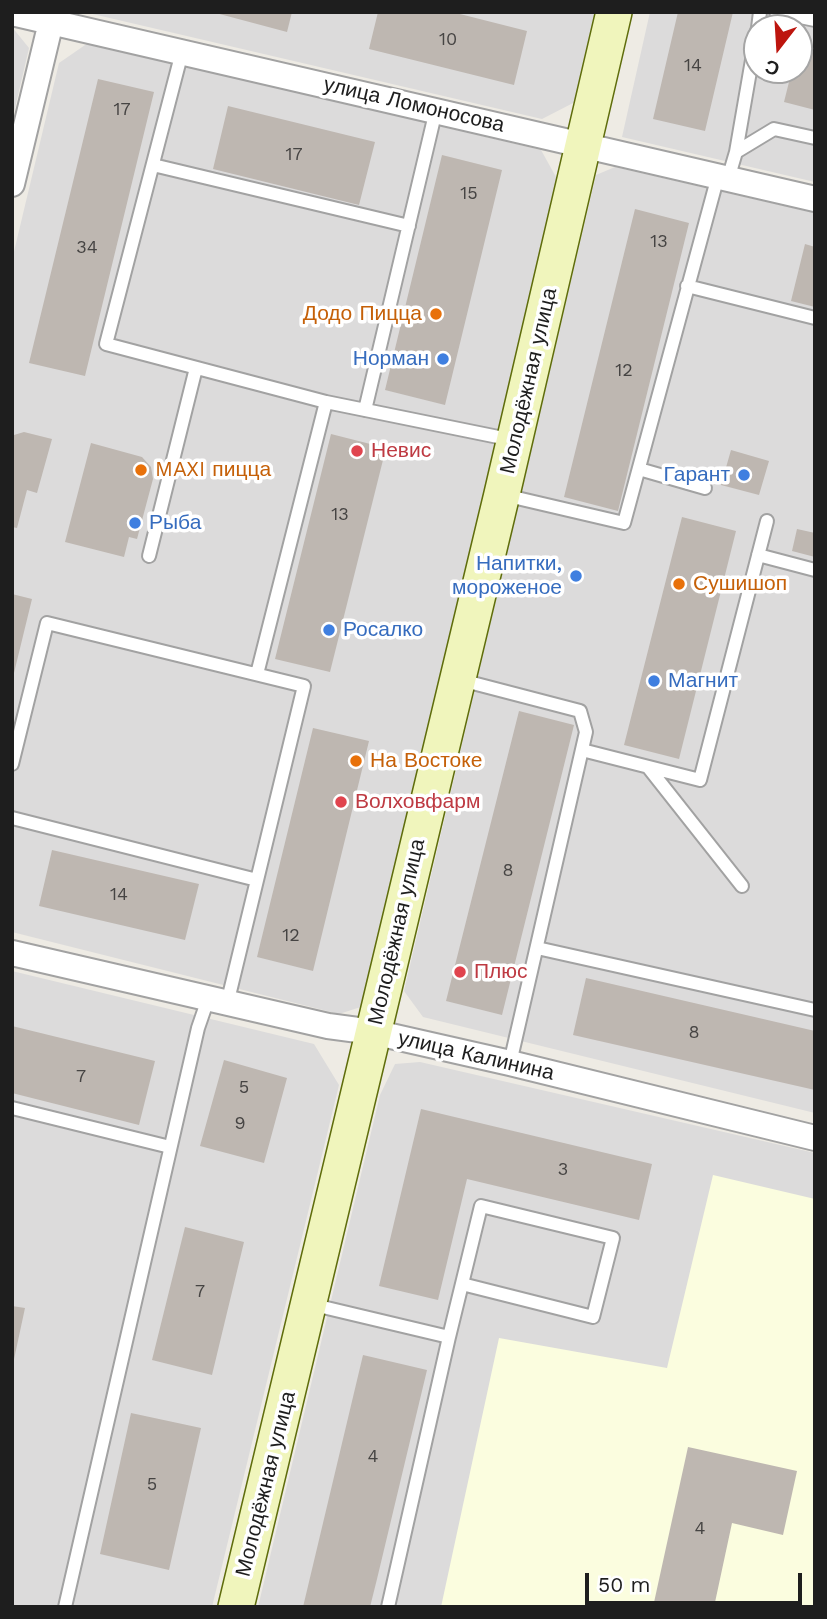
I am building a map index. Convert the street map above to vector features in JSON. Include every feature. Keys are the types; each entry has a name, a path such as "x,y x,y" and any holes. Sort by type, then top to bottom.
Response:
{"main road":[{"name":"Молодёжная улица","path":"236,1607 515,441 614,12"}],"street":[{"name":"улица Ломоносова","path":"12,13 815,199"},
{"path":"12,184 51,22"},
{"name":"улица Калинина","path":"12,953 328,1026 373,1032 510,1063 815,1138"}],"lane":[{"path":"776,12 815,20"},
{"path":"182,52 106,344 326,402 515,441"},
{"path":"502,494 624,523 688,286 723,178 736,152 748,84"},
{"path":"365,410 436,110"},
{"path":"736,152 774,129 815,138"},
{"path":"153,165 409,226"},
{"path":"688,286 815,318"},
{"path":"149,556 197,368"},
{"path":"257,674 326,402"},
{"path":"639,469 705,488"},
{"path":"582,750 700,780 767,521"},
{"path":"758,555 815,570"},
{"path":"12,764 47,623 304,686 257,880 218,1001 198,1028 65,1607"},
{"path":"457,679 580,711 586,732 510,1063"},
{"path":"648,767 742,886"},
{"path":"12,818 257,880"},
{"path":"537,948 815,1010"},
{"path":"12,1108 170,1147"},
{"path":"388,1607 449,1337 481,1206 613,1238 593,1317 462,1284"},
{"path":"309,1303 449,1337"}],"shaded area":[{"path":"84,12 597,12 577,101 542,119"},
{"path":"650,12 815,12 815,182 622,137"},
{"path":"12,27 29,48 12,121"},
{"path":"88,43 541,150 561,186 370,1004 339,1014 12,932 12,260 59,63"},
{"path":"615,167 815,213 815,1113 423,1017 404,991 596,175"},
{"path":"12,971 314,1044 339,1085 212,1607 12,1607"},
{"path":"420,1062 815,1153 815,1607 258,1607 380,1095 395,1064"},
{"path":"713,1175 815,1199 815,1607 441,1607 499,1338 667,1368"}],"building":[{"path":"212,12 292,12 287,32"},
{"path":"378,12 452,12 527,31 514,85 369,49"},
{"path":"678,12 733,12 705,131 653,119"},
{"path":"815,53 815,110 784,102 788,84 813,84"},
{"path":"98,79 154,92 85,376 29,363"},
{"path":"228,106 375,142 359,205 213,169"},
{"path":"442,155 502,170 445,405 385,390"},
{"path":"635,209 689,223 618,511 564,497"},
{"path":"805,244 815,247 815,307 791,301"},
{"path":"24,432 52,439 37,493 27,490 17,528 12,527 12,444 14,435"},
{"path":"331,434 386,448 330,672 275,659"},
{"path":"91,443 142,457 151,467 153,479 137,539 129,537 124,557 65,542"},
{"name":"Гарант","path":"731,450 769,461 759,495 721,485"},
{"path":"682,517 736,531 679,759 624,745"},
{"path":"797,529 815,533 815,557 792,551"},
{"path":"12,594 32,599 13,677 12,677"},
{"path":"519,711 574,725 502,1015 446,1001"},
{"path":"313,728 369,741 313,971 257,957"},
{"path":"52,850 199,884 185,940 39,906"},
{"path":"586,978 815,1031 815,1090 573,1035"},
{"path":"12,1026 155,1061 139,1125 12,1093"},
{"path":"224,1060 287,1078 264,1163 200,1146"},
{"path":"421,1109 652,1164 639,1220 467,1179 438,1300 379,1286"},
{"path":"185,1227 244,1242 212,1375 152,1360"},
{"path":"12,1306 25,1308 13,1364 12,1364"},
{"path":"363,1355 427,1370 370,1607 303,1607"},
{"path":"131,1413 201,1428 169,1570 100,1554"},
{"path":"688,1447 797,1471 783,1535 732,1523 714,1607 653,1607"}],"place":[{"name":"Додо Пицца","path":"436,314"},
{"name":"Норман","path":"443,359"},
{"name":"Невис","path":"357,451"},
{"name":"MAXI пицца","path":"141,470"},
{"name":"Гарант","path":"744,475"},
{"name":"Рыба","path":"135,523"},
{"name":"Напитки, мороженое","path":"576,576"},
{"name":"Сушишоп","path":"679,584"},
{"name":"Росалко","path":"329,630"},
{"name":"Магнит","path":"654,681"},
{"name":"На Востоке","path":"356,761"},
{"name":"Волховфарм","path":"341,802"},
{"name":"Плюс","path":"460,972"}]}
